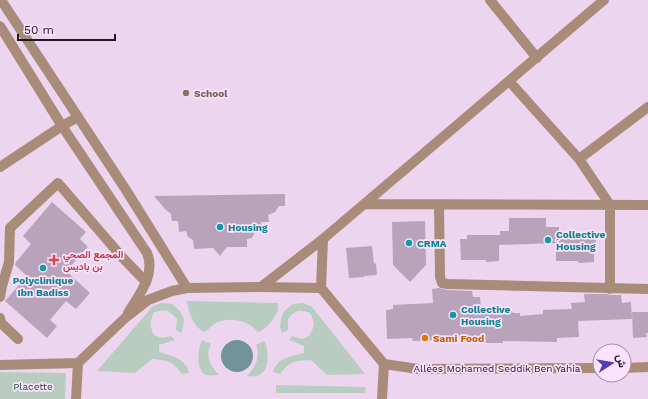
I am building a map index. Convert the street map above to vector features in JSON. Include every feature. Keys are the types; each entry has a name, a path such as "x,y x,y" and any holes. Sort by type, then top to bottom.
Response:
{"street":[{"path":"1,0 126,190 187,288"},
{"path":"490,0 537,58"},
{"path":"261,287 323,239 604,0"},
{"path":"0,26 62,126 147,253 150,260 150,267 146,282 125,318"},
{"path":"19,56 34,49"},
{"path":"509,81 579,159 610,205 610,289"},
{"path":"579,159 648,107"},
{"path":"0,167 78,117"},
{"path":"0,232 10,228 58,183 146,282"},
{"path":"364,204 648,205"},
{"path":"439,205 440,277 442,283 648,289"},
{"path":"0,297 9,262 10,228"},
{"path":"323,239 321,288 384,364 382,399"},
{"path":"0,365 78,363 125,318 148,300 172,291 187,288 321,288"},
{"path":"0,318 1,323 18,339"},
{"path":"76,399 78,363"},
{"name":"Allées Mohamed Seddik Ben Yahia","path":"384,364 418,369 592,368"},
{"path":"632,368 648,367"}],"green space":[{"path":"187,301 278,303 278,310 270,323 258,332 244,322 238,320 226,320 214,324 204,332 194,323"},
{"path":"162,303 172,304 180,311 184,319 181,333 176,330 177,319 172,314 167,311 154,312 151,329 154,335 162,338 171,336 175,340 159,345 159,352 177,358 185,364 189,373 182,374 176,366 169,362 152,359 135,373 97,371 153,306"},
{"path":"303,303 312,307 365,374 327,375 311,360 293,362 280,374 273,372 275,367 285,358 304,353 304,346 289,340 292,336 302,339 309,336 314,324 310,313 298,311 288,319 288,330 282,333 280,327 284,311 293,304"},
{"path":"202,340 211,344 208,353 209,361 219,375 206,375 200,369 198,359 199,348"},
{"path":"264,341 268,354 267,365 263,373 258,376 247,376 256,362 258,354 256,345"},
{"name":"Placette","path":"0,372 66,373 65,399 0,399"},
{"path":"276,385 366,387 365,393 276,393"}],"shaded area":[{"path":"237,340 248,345 253,356 248,367 237,372 226,367 221,356 226,345"}],"building":[{"name":"Housing","path":"285,194 285,206 279,206 275,212 268,215 269,222 261,222 262,231 255,232 252,238 247,239 247,247 227,247 220,256 213,248 194,249 193,240 188,237 186,231 179,232 178,221 172,221 171,214 154,196"},
{"name":"Polyclinique Ibn Badiss","path":"52,202 86,232 80,239 88,247 66,271 90,293 76,309 66,301 50,320 57,326 47,338 5,301 27,276 15,265 31,244 23,236"},
{"name":"ِCollective Housing","path":"509,218 546,218 546,227 559,227 559,233 589,232 589,236 596,236 594,262 579,263 578,261 556,261 556,243 499,245 499,261 486,262 486,260 461,260 460,239 467,239 467,235 500,235 500,231 509,231"},
{"name":"CRMA","path":"425,221 426,265 410,282 393,265 392,222"},
{"path":"372,246 377,275 349,278 346,248"},
{"name":"Collective Housing","path":"439,288 472,291 473,297 480,297 481,309 509,307 513,313 520,313 520,316 543,314 543,310 572,309 571,303 585,302 584,294 621,295 622,303 631,302 632,319 578,321 579,337 557,338 557,342 503,341 503,343 478,343 478,337 432,337 432,340 413,341 412,338 387,339 386,310 393,309 393,305 433,303 432,289"},
{"path":"632,312 648,312 647,337 633,338"}],"place":[{"name":"School","path":"186,93"},
{"name":"Housing","path":"220,227"},
{"name":"ِCollective Housing","path":"548,240"},
{"name":"CRMA","path":"409,243"},
{"name":"المجمع الصحي بن باديس","path":"54,260"},
{"name":"Polyclinique Ibn Badiss","path":"43,268"},
{"name":"Collective Housing","path":"453,315"},
{"name":"Sami Food","path":"425,338"}]}
